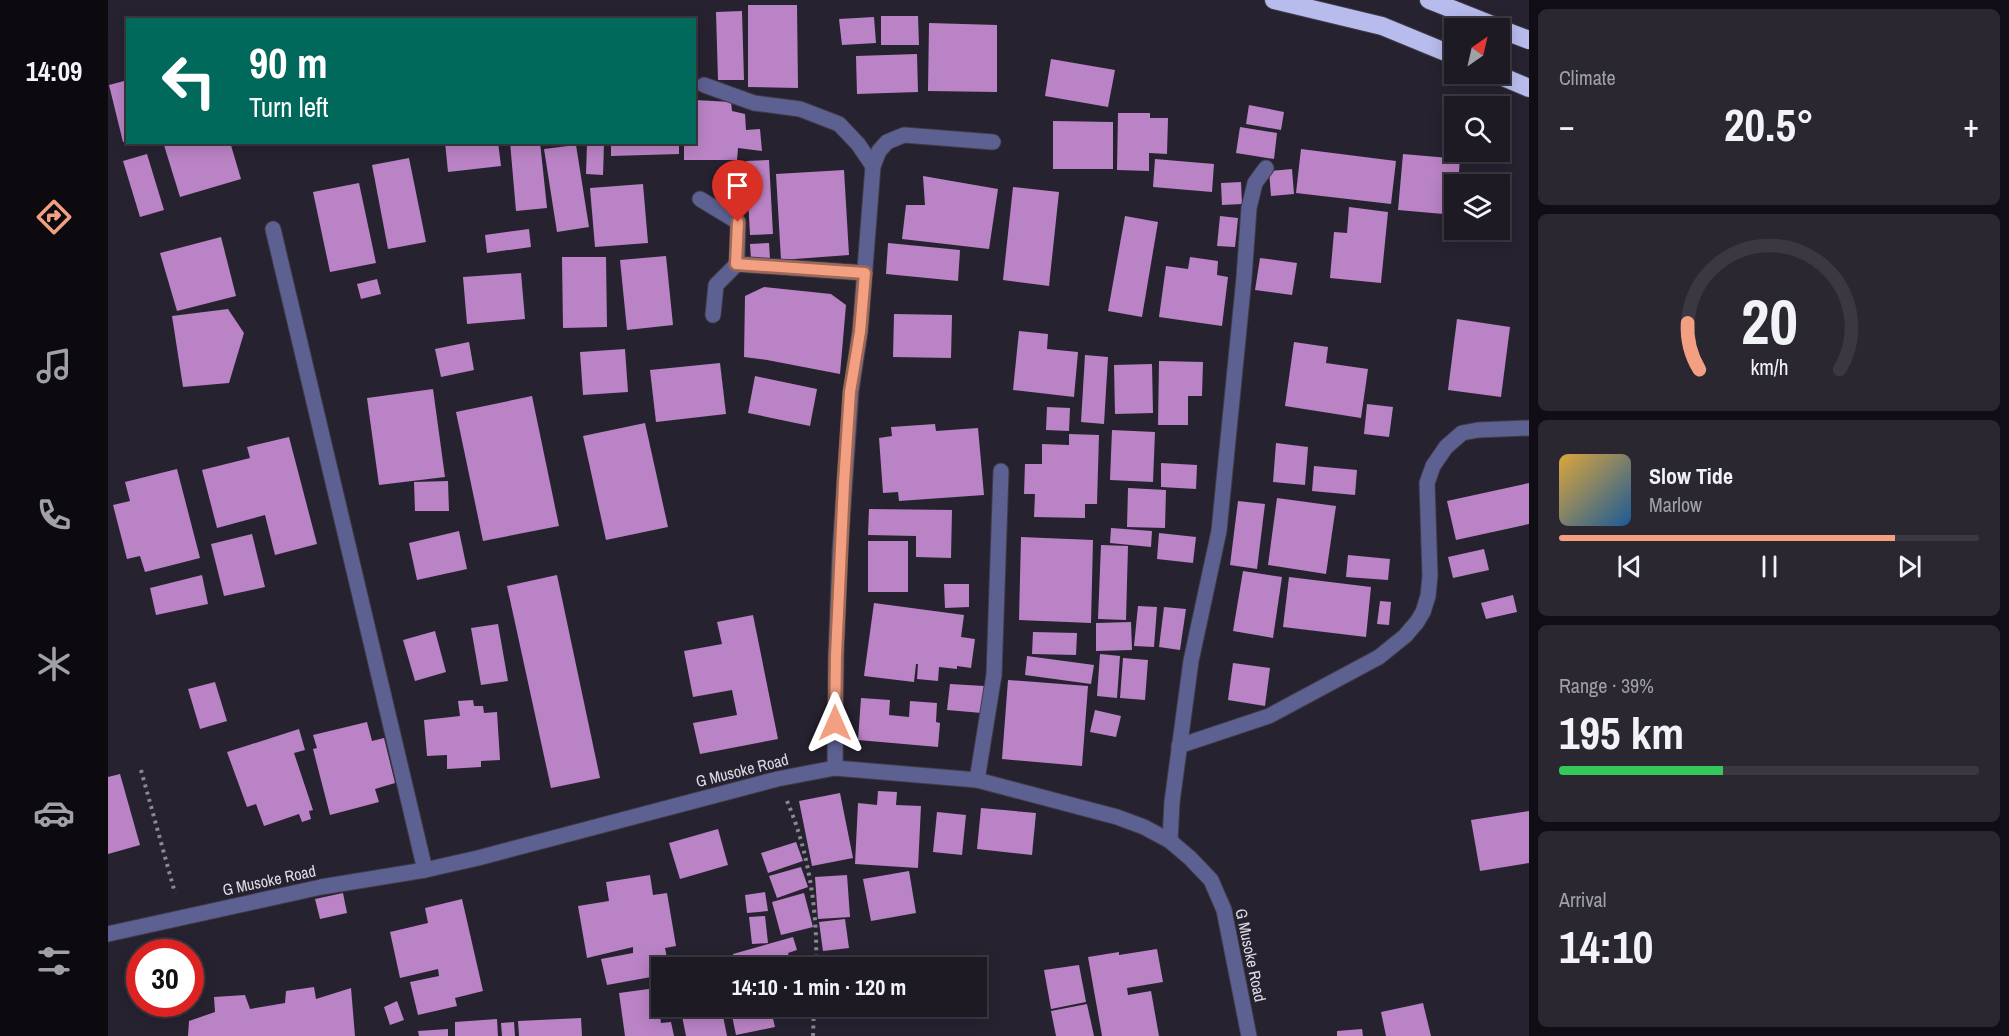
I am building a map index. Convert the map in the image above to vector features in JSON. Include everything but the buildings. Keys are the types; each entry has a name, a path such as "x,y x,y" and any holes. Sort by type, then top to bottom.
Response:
{"highway":[{"path":"1274,0 1382,26 1444,51"},
{"path":"1429,0 1473,18"},
{"path":"1510,33 1529,40"},
{"path":"1510,80 1529,88"}],"street":[{"path":"704,85 754,103 800,109 839,124 858,144 873,166"},
{"path":"835,768 840,551 850,392 860,332 873,166 879,151 887,142 904,135 993,142"},
{"path":"1170,841 1172,802 1191,661 1219,531 1249,208 1255,183 1266,168"},
{"path":"700,199 738,222 736,264 716,285 713,315"},
{"path":"273,229 425,870"},
{"path":"736,264 865,273"},
{"path":"1179,747 1269,716 1379,657 1405,636 1417,622 1428,596 1430,576 1427,483 1433,465 1446,447 1462,433 1478,430 1529,428"},
{"path":"977,780 994,675 1001,471"},
{"name":"G Musoke Road","path":"108,934 321,887 425,870 478,858 777,778 835,768 977,780 1117,817 1144,827 1170,841 1190,858 1211,880 1224,910 1250,1036"}],"path":[{"path":"141,770 182,917"},
{"path":"777,778 795,821 805,854 817,936 816,957"},
{"path":"813,1036 814,1017"}],"route":[{"path":"738,222 736,264 865,273 860,332 850,392 840,551 835,723"}]}
